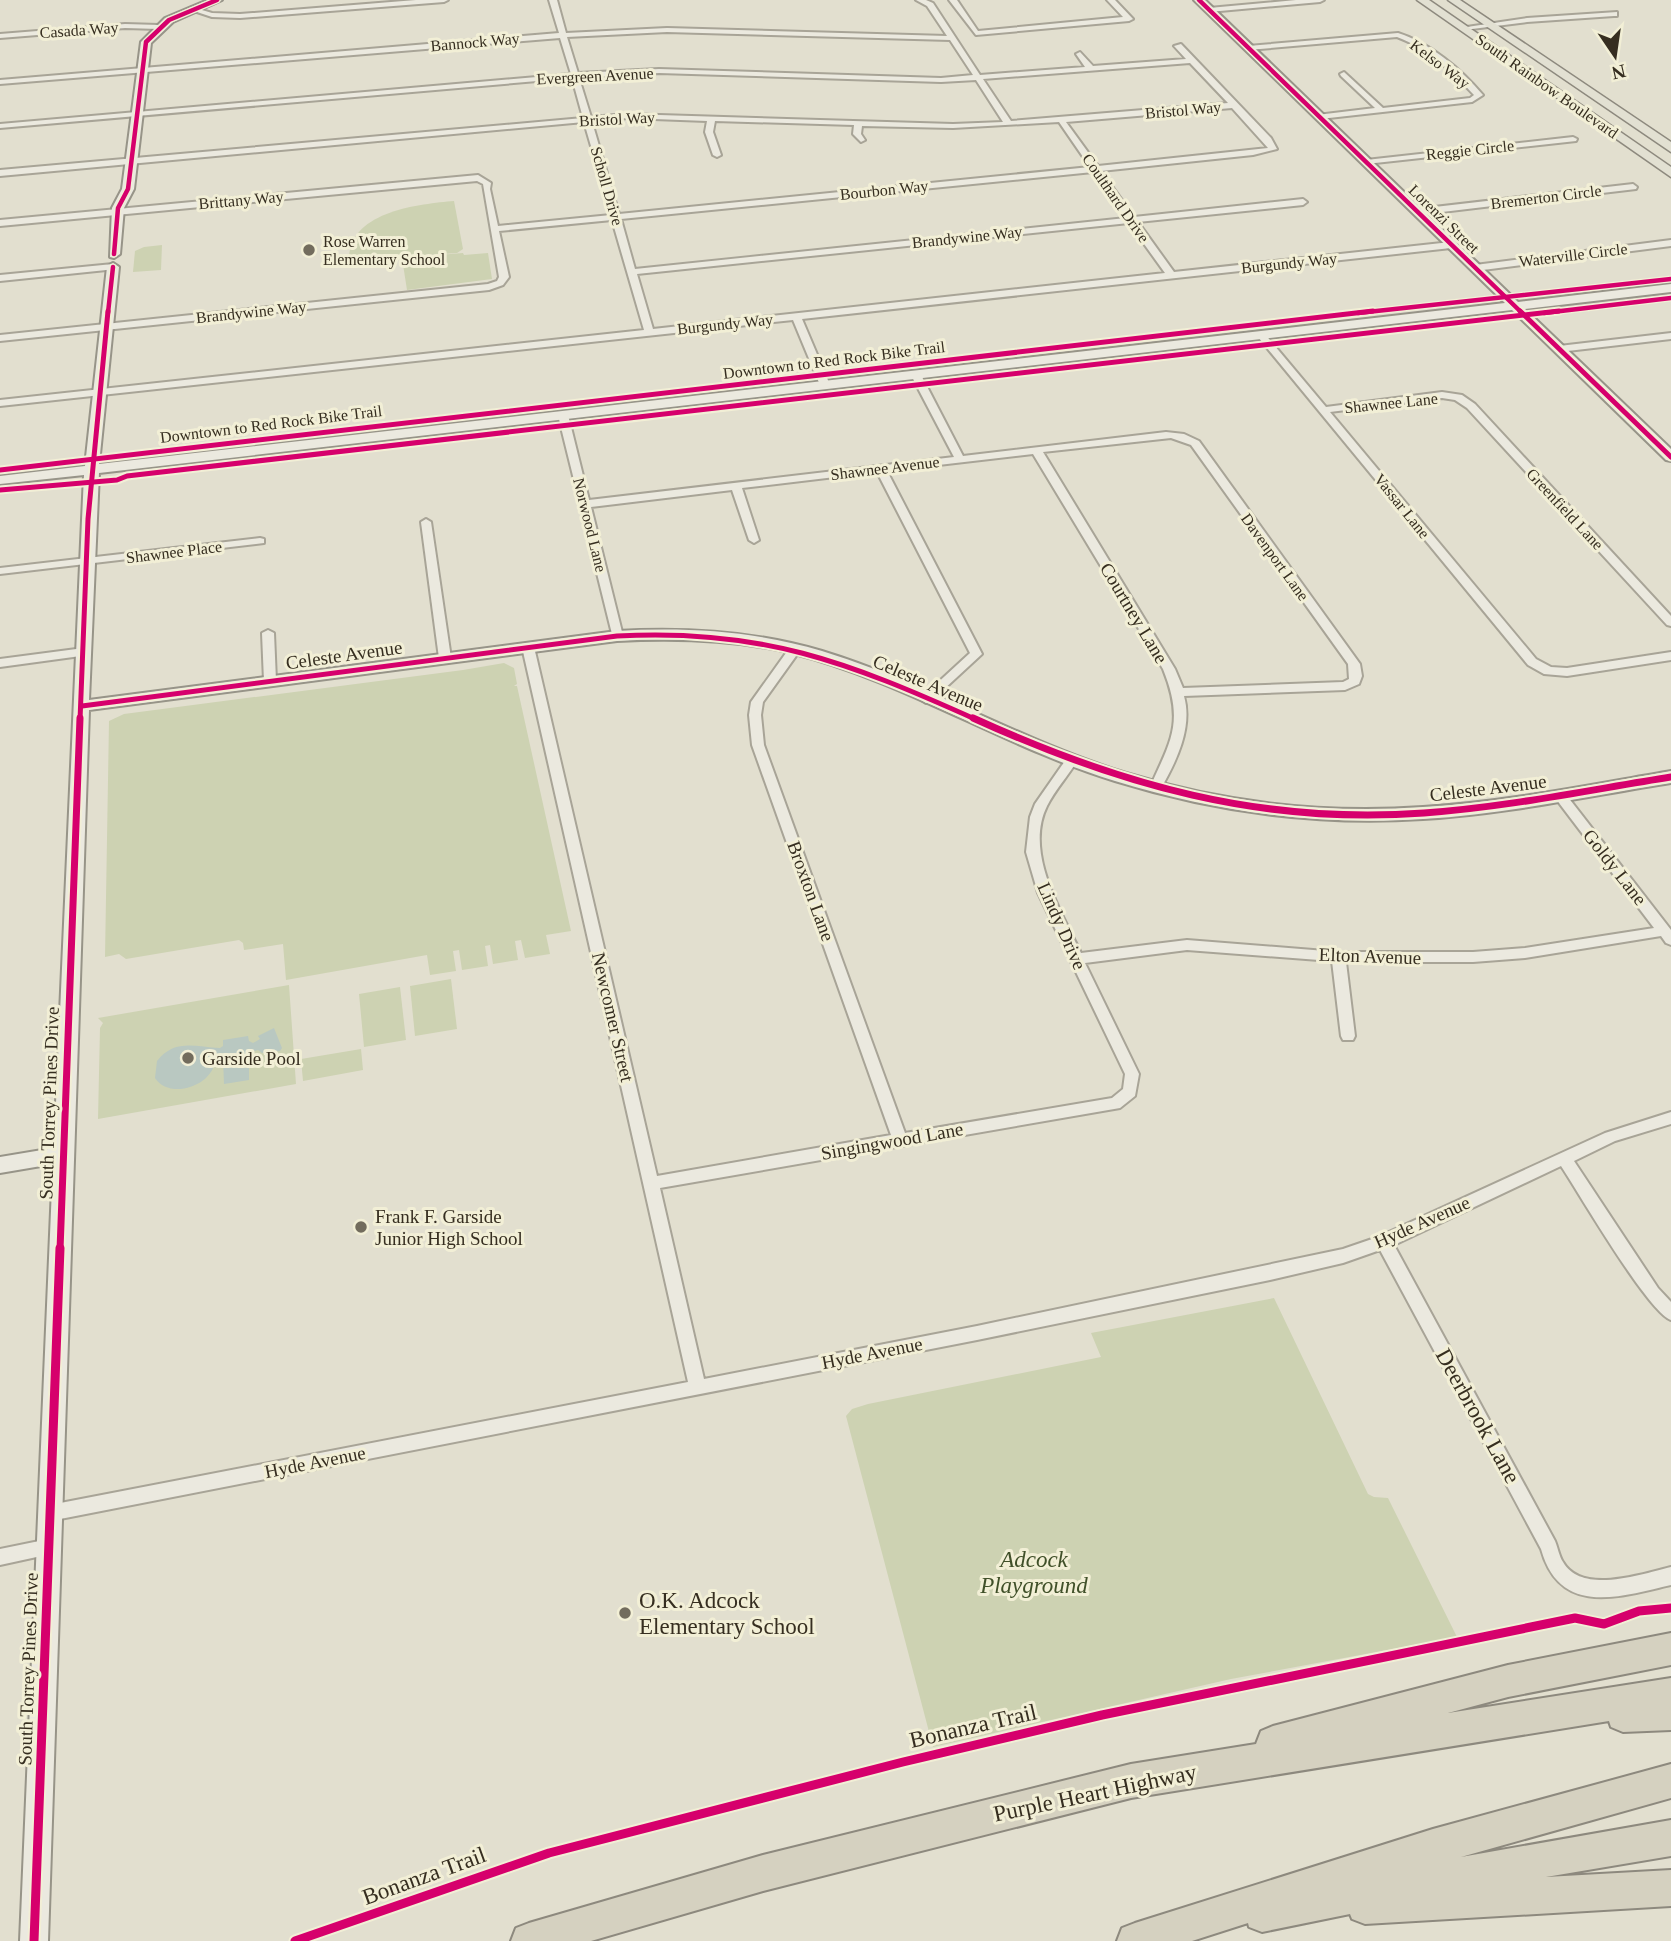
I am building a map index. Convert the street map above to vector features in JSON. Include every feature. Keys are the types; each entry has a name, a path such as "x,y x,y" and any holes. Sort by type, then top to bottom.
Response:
{"highway":[{"path":"1131,1782 1443,1697 1671,1649"},
{"name":"Purple Heart Highway","path":"529,1941 763,1872 1131,1782 1671,1694"},
{"path":"1472,1727 1671,1713"},
{"path":"1135,1941 1433,1847 1671,1780"},
{"path":"1140,1941 1423,1881 1671,1838"},
{"path":"1281,1910 1671,1888"}],"main road":[{"path":"159,27 192,9 217,0"},
{"name":"Lorenzi Street","path":"1199,0 1671,457"},
{"name":"South Rainbow Boulevard","path":"1422,0 1671,173"},
{"name":"South Rainbow Boulevard","path":"1453,0 1671,148"},
{"name":"South Torrey Pines Drive","path":"34,1941 91,469 117,212 128,189 145,42 159,27"},
{"path":"1489,45 1550,75 1630,131 1654,137"},
{"path":"0,480 1671,288"},
{"name":"Celeste Avenue","path":"82,706 617,636 653,633 716,635 795,649 852,667 1071,761 1156,787 1246,805 1356,814 1451,811 1671,777"},
{"path":"0,1165 64,1154"}],"street":[{"path":"192,9 212,15 240,16 444,0"},
{"name":"Scholl Drive","path":"553,0 649,332"},
{"path":"922,0 930,5 1009,124"},
{"path":"953,0 976,33 1129,19 1111,0"},
{"path":"1209,10 1320,0"},
{"path":"1467,30 1614,14"},
{"name":"Casada Way","path":"0,36 125,26 159,27"},
{"name":"Bannock Way","path":"0,82 563,34 667,30 951,38"},
{"name":"Kelso Way","path":"1248,48 1398,35 1409,39 1448,67 1477,93 1478,97 1381,110"},
{"path":"1178,46 1234,105"},
{"path":"1080,54 1091,69"},
{"name":"Evergreen Avenue","path":"0,125 575,75 659,71 978,79 1192,61"},
{"path":"1344,74 1381,110"},
{"name":"Bristol Way","path":"0,173 627,116 926,126 1009,124 1234,105"},
{"name":"Bourbon Way","path":"494,229 1273,149 1272,143 1234,105"},
{"path":"1320,117 1381,110"},
{"path":"712,118 709,132 717,155"},
{"name":"Coulthard Drive","path":"1061,120 1171,275"},
{"path":"858,124 857,134 861,141"},
{"name":"Reggie Circle","path":"1366,162 1573,139"},
{"name":"Brittany Way","path":"0,223 482,178 487,183 494,229"},
{"name":"Bremerton Circle","path":"1417,212 1633,187"},
{"name":"Brandywine Way","path":"632,272 1303,202"},
{"name":"Brandywine Way","path":"0,338 489,287 500,283 504,278 494,229"},
{"name":"Waterville Circle","path":"1475,268 1671,243"},
{"name":"Burgundy Way","path":"0,402 1451,245"},
{"path":"0,278 113,261"},
{"path":"796,316 825,385"},
{"name":"Vassar Lane","path":"1261,335 1521,651 1548,671 1567,672 1671,656"},
{"path":"1559,349 1671,336"},
{"path":"916,375 960,459"},
{"name":"Shawnee Lane","path":"1325,410 1442,395 1458,397"},
{"name":"Greenfield Lane","path":"1458,397 1471,406 1671,623"},
{"name":"Norwood Lane","path":"563,415 617,636"},
{"name":"Shawnee Avenue","path":"586,505 1172,434 1184,436"},
{"name":"Davenport Lane","path":"1179,692 1335,687 1355,681 1358,673 1355,664 1326,628 1195,443 1184,436"},
{"name":"Courtney Lane","path":"1036,450 1169,669 1179,692 1182,721 1156,787"},
{"path":"881,469 976,654 926,699"},
{"path":"736,486 754,540"},
{"path":"426,522 444,658"},
{"name":"Shawnee Place","path":"87,561 260,541"},
{"path":"0,571 87,561"},
{"path":"268,633 270,681"},
{"name":"Newcomer Street","path":"528,647 698,1387"},
{"name":"Broxton Lane","path":"795,649 757,702 755,715 758,745 900,1139"},
{"path":"0,663 84,652"},
{"name":"Lindy Drive","path":"1071,761 1041,804 1036,817 1033,852 1045,893 1132,1074 1130,1092"},
{"name":"Goldy Lane","path":"1559,795 1667,935"},
{"name":"Elton Avenue","path":"1075,959 1187,945 1338,957 1473,957 1667,935"},
{"path":"1338,957 1348,1036"},
{"name":"Singingwood Lane","path":"651,1183 1115,1104 1130,1092"},
{"name":"Hyde Avenue","path":"50,1513 698,1387 1270,1273 1343,1256 1384,1242 1609,1137 1671,1118"},
{"path":"1564,1158 1653,1293 1671,1313"},
{"name":"Deerbrook Lane","path":"1384,1242 1549,1547 1557,1569 1577,1585 1606,1590 1671,1576"},
{"path":"0,1557 49,1547"}],"green space":[{"path":"454,201 463,249 457,253 353,260 349,257 353,242 361,229 374,220 406,208"},
{"path":"162,245 161,270 133,272 135,251"},
{"path":"488,253 492,279 407,290 402,258"},
{"path":"504,663 514,668 517,684 514,686 517,686 571,931 546,935 550,954 525,958 521,940 515,941 518,960 493,964 490,945 485,946 488,966 462,970 459,950 453,951 456,971 430,975 427,955 286,980 283,944 244,950 243,943 239,940 126,959 119,954 105,957 109,721 124,714"},
{"path":"451,979 457,1029 415,1036 410,986"},
{"path":"289,985 296,1084 98,1119 100,1028 103,1023 98,1018"},
{"path":"400,987 406,1040 364,1047 359,994"},
{"path":"361,1049 363,1070 303,1081 301,1059"},
{"name":"Adcock Playground","path":"1274,1298 1368,1494 1388,1498 1457,1637 1231,1679 933,1747 846,1416 852,1409 868,1404 1101,1357 1091,1333"}],"shaded area":[{"name":"Garside Pool","path":"274,1028 282,1048 280,1051 262,1053 258,1050 249,1053 249,1080 224,1084 223,1058 215,1059 208,1076 191,1087 171,1088 162,1085 155,1078 157,1061 171,1049 186,1046 220,1048 223,1046 223,1040 248,1036 253,1043 260,1039 258,1036"}],"cycle path":[{"path":"114,254 118,208 128,189 146,42 169,20 217,0"},
{"path":"1199,0 1671,457"},
{"path":"34,1941 88,519 96,414 113,267"},
{"name":"Downtown to Red Rock Bike Trail","path":"0,470 1521,294 1671,279"},
{"path":"0,490 117,480 127,476 1671,298"},
{"path":"82,706 617,636 718,636 792,648 855,668 1044,749 1120,777 1194,796 1270,809 1347,815 1423,813 1516,802 1671,777"},
{"name":"Bonanza Trail","path":"295,1941 549,1853 903,1762 1102,1715 1575,1618 1604,1624 1639,1611 1671,1608"}],"place":[{"name":"Rose Warren Elementary School","path":"309,250"},
{"name":"Garside Pool","path":"188,1058"},
{"name":"Frank F. Garside Junior High School","path":"361,1227"},
{"name":"O.K. Adcock Elementary School","path":"625,1613"}]}
